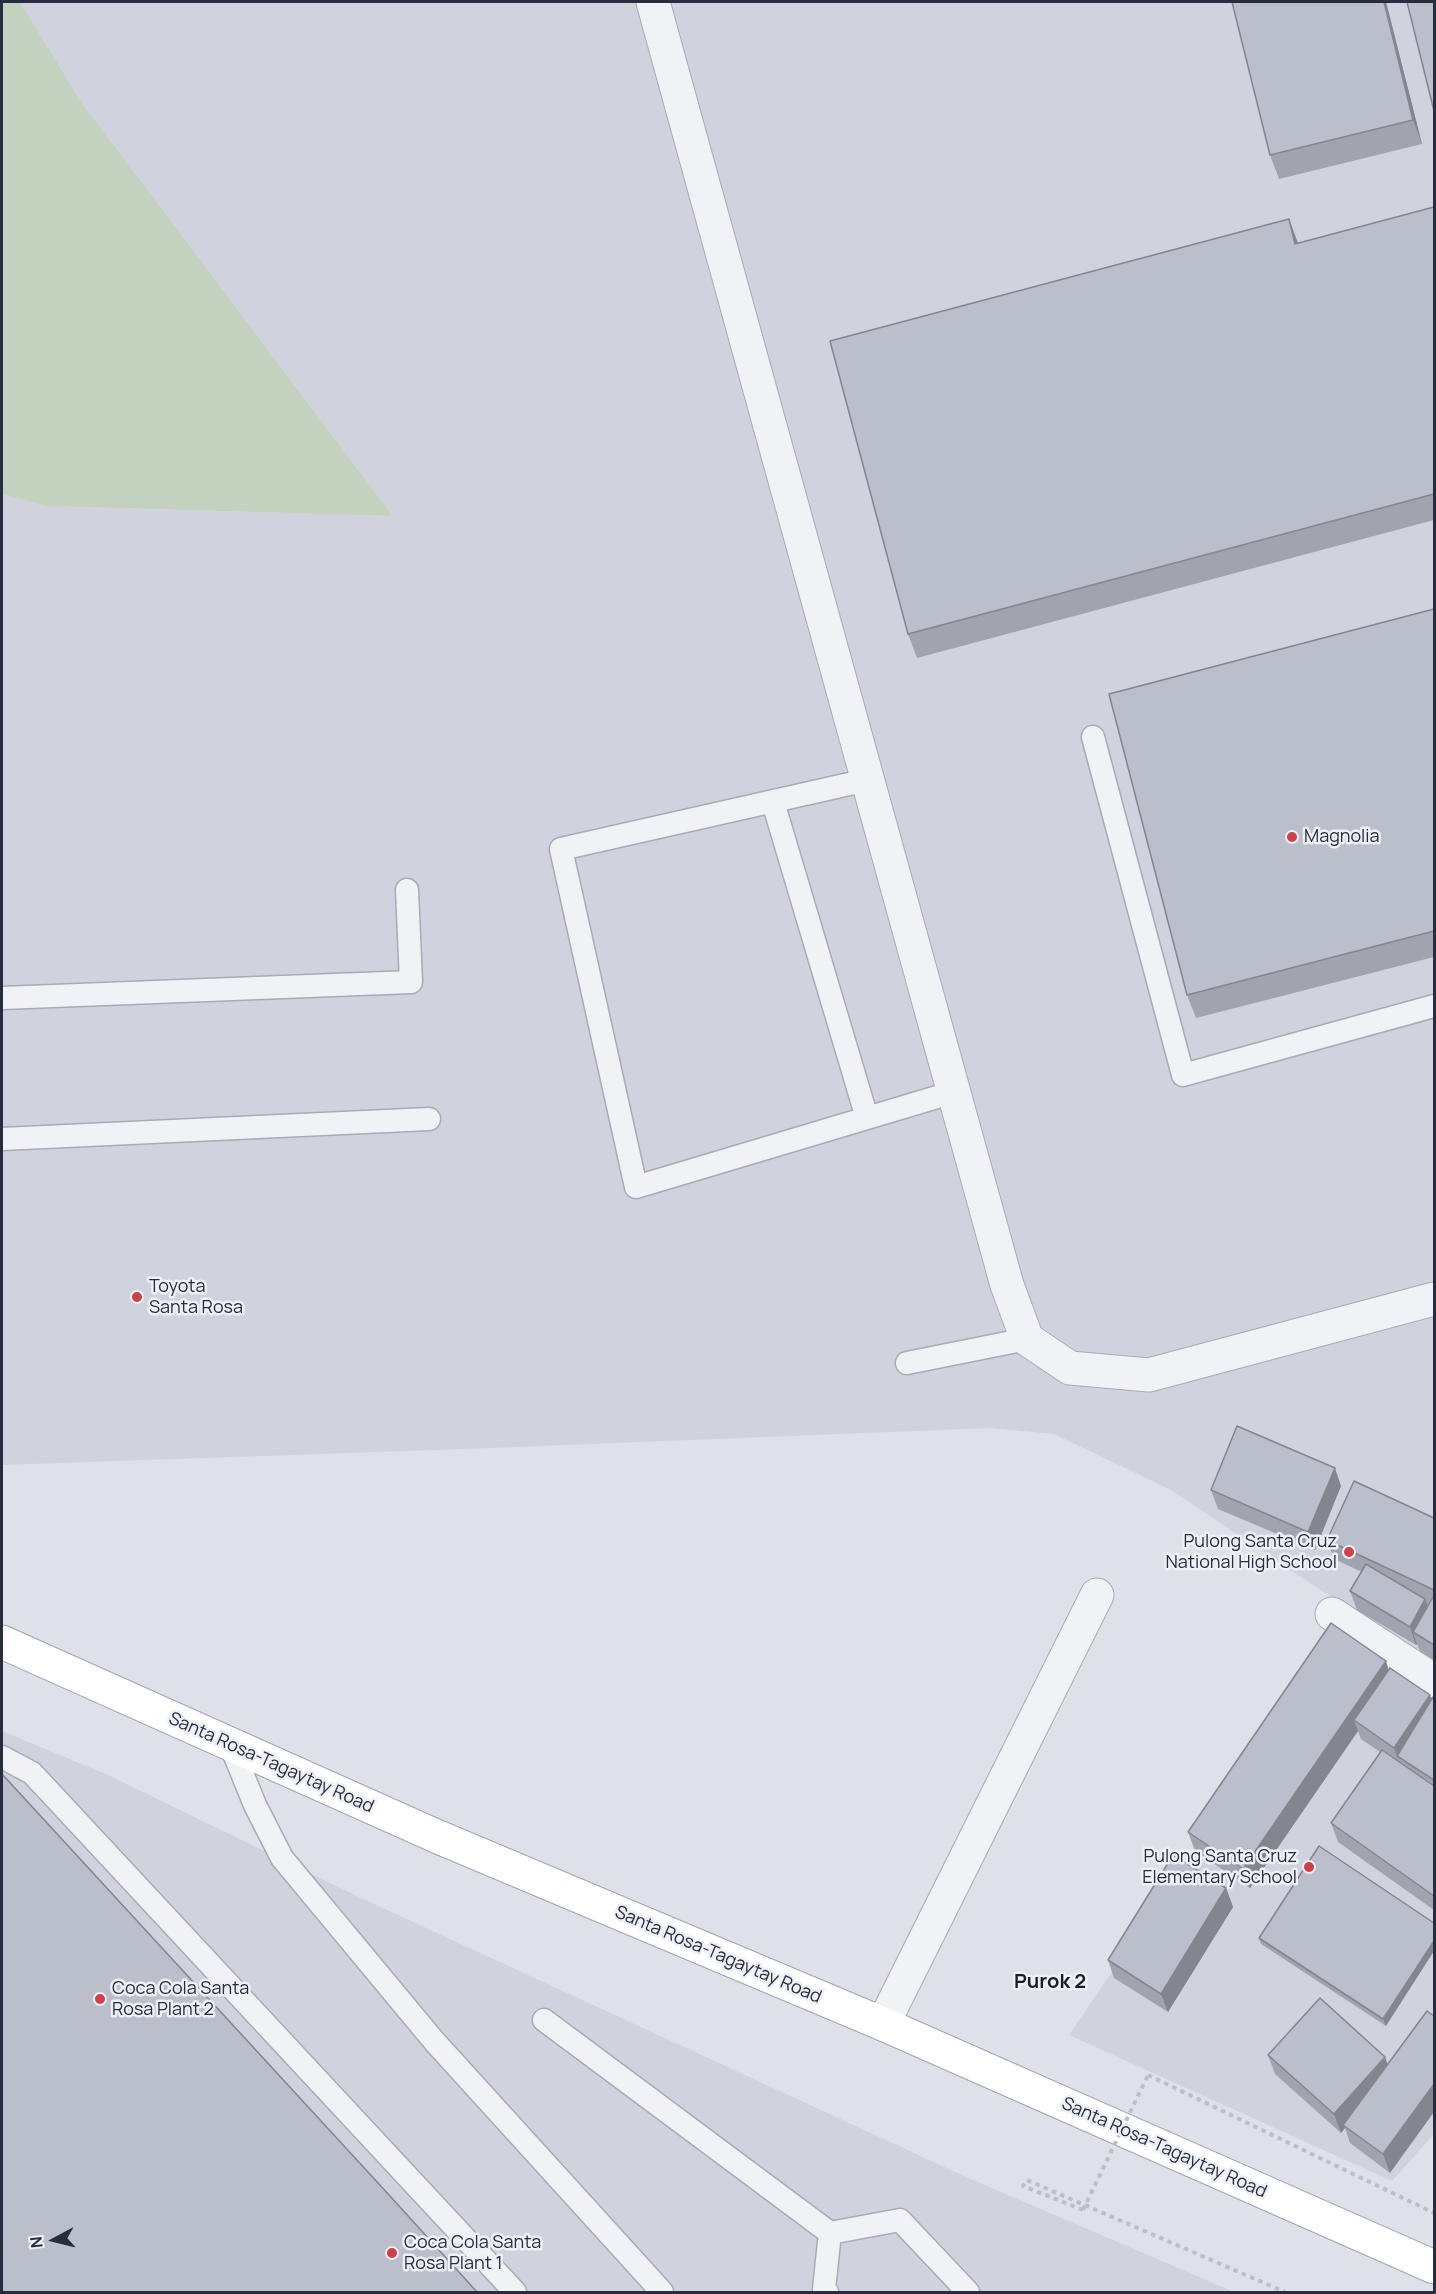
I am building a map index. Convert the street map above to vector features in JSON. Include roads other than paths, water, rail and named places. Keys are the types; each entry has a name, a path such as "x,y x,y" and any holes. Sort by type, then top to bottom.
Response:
{"main road":[{"name":"Santa Rosa-Tagaytay Road","path":"2,1642 436,1836 883,2024 1434,2267"}],"street":[{"path":"653,2 1007,1285 1027,1339 1070,1368 1149,1375 1434,1299"},
{"path":"883,2024 1097,1595"},
{"path":"1332,1614 1434,1682"}],"lane":[{"path":"1093,737 1184,1075 1434,1006"},
{"path":"867,780 561,849 636,1187 954,1092"},
{"path":"773,802 867,1118"},
{"path":"2,998 411,982 407,890"},
{"path":"2,1139 429,1119"},
{"path":"907,1363 1027,1339"},
{"path":"231,1746 255,1805 282,1858 434,2041 662,2292"},
{"path":"2,1757 32,1773 515,2292"},
{"path":"544,2020 830,2233 900,2220 968,2292"},
{"path":"827,2292 824,2289 830,2233"}],"place":[{"name":"Magnolia","path":"1292,837"},
{"name":"Toyota Santa Rosa","path":"137,1297"},
{"name":"Pulong Santa Cruz National High School","path":"1349,1552"},
{"name":"Pulong Santa Cruz Elementary School","path":"1309,1867"},
{"name":"Coca Cola Santa Rosa Plant 2","path":"100,1999"},
{"name":"Coca Cola Santa Rosa Plant 1","path":"392,2253"}],"district":[{"name":"Purok 2","path":"1050,1982"}]}
